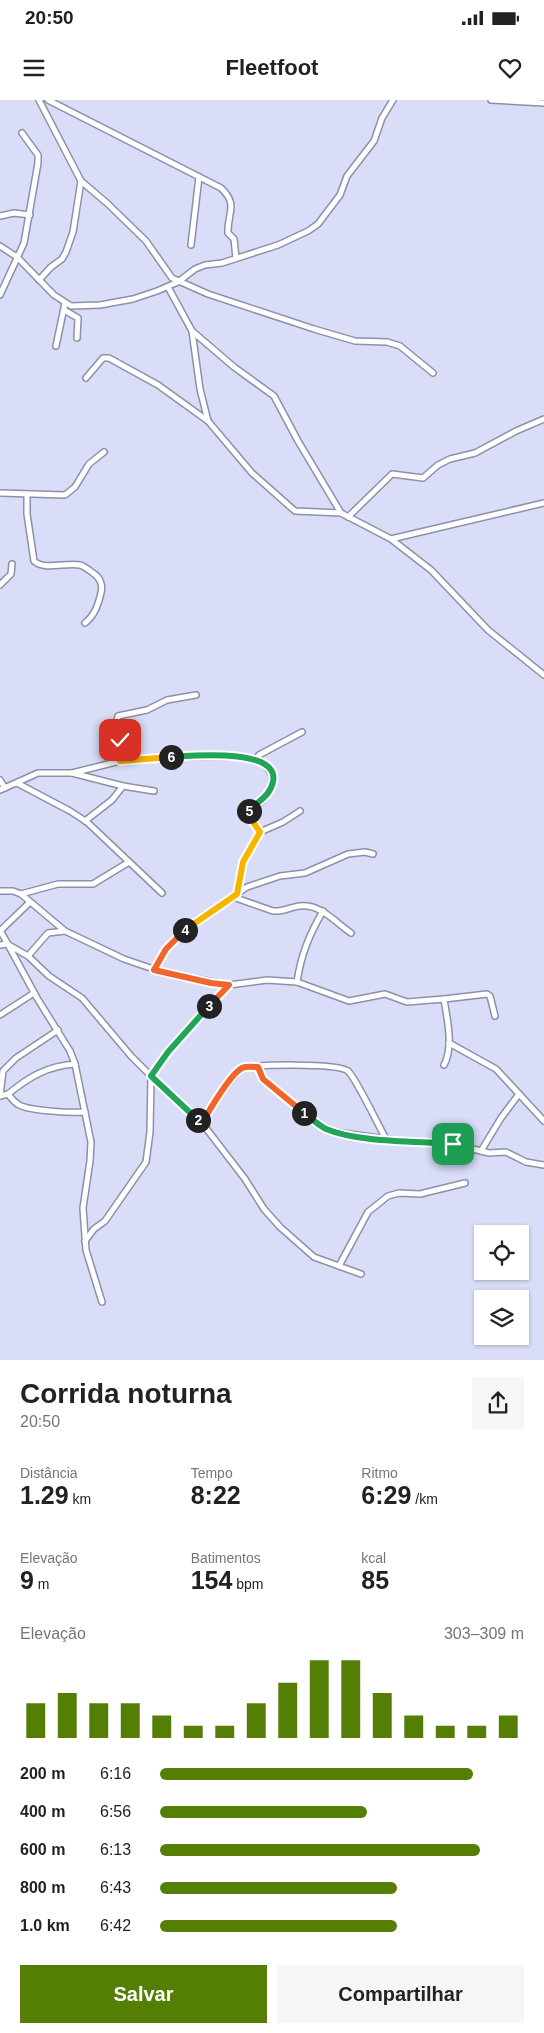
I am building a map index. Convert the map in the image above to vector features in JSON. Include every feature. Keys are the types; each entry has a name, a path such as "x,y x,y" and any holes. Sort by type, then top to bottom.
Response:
{"street":[{"path":"39,100 81,181 146,241 168,273 178,282 267,314 347,338 362,342 387,342 400,346 433,373"},
{"path":"48,100 221,188 229,195 232,210 228,233 234,239 236,258"},
{"path":"0,246 17,257 54,295 65,303 79,307 133,299 168,287 195,269 285,242 318,224 340,195 347,176 374,141 382,118 393,100"},
{"path":"491,100 544,103"},
{"path":"0,295 24,243 30,215 38,155 22,132"},
{"path":"191,245 199,177"},
{"path":"39,280 51,267 62,259 66,252 73,232 81,181"},
{"path":"0,216 14,213 30,215"},
{"path":"168,287 192,331 234,368 274,396 341,512 391,539 431,570 488,630 544,675"},
{"path":"56,346 65,303"},
{"path":"64,310 78,318 77,338"},
{"path":"192,331 200,388 208,421"},
{"path":"86,378 103,358 108,358 158,385 208,421 252,472 295,511 341,512"},
{"path":"348,517 392,474 423,478 450,459 474,453 544,419"},
{"path":"0,492 64,495 70,492 89,464 104,452"},
{"path":"27,494 27,514 34,561 40,565 78,565 96,574 100,579 102,589 99,601 93,616 85,623"},
{"path":"391,539 544,503"},
{"path":"0,585 11,574 12,564"},
{"path":"120,761 121,744 115,728 118,716 148,710 167,700 196,695"},
{"path":"256,759 259,755 302,732"},
{"path":"0,780 2,789 38,773 72,773 120,761 169,757 229,756 256,759 267,766 273,774 273,782 264,799 248,812 248,815 260,832"},
{"path":"72,773 122,786 154,791"},
{"path":"17,783 85,821 162,893"},
{"path":"85,821 112,800 122,786"},
{"path":"235,895 243,862 260,832 283,822 300,811"},
{"path":"154,970 166,949 184,930 256,883 280,876 305,873 348,854 365,852 373,854"},
{"path":"21,894 65,883 93,884 129,862"},
{"path":"0,891 13,891 21,894 29,903 65,931 124,959 154,970 211,983 229,985 267,980 297,982 349,1001 385,994 408,1002 487,994 490,996 495,1016"},
{"path":"235,895 273,911 279,912 301,906 323,911 351,933"},
{"path":"29,903 0,931 34,993 70,1051 75,1064 91,1142 83,1208 86,1250 102,1302"},
{"path":"297,982 300,961 305,945 323,911"},
{"path":"28,956 48,933 52,920"},
{"path":"48,933 65,931"},
{"path":"0,945 7,944 28,956 49,976 82,998 131,1056 202,1123 245,1179 264,1209 280,1227 314,1257 360,1274"},
{"path":"85,1241 105,1221 146,1162 150,1132 151,1076 168,1052 229,985"},
{"path":"0,1015 34,993"},
{"path":"444,999 449,1043 448,1055 444,1065"},
{"path":"58,1030 16,1058 3,1071 0,1096 8,1094 26,1080 54,1066 75,1064"},
{"path":"449,1043 496,1069 544,1121"},
{"path":"258,1067 266,1082 321,1126 335,1132 386,1139 453,1144 489,1153 506,1152 526,1162 544,1165"},
{"path":"202,1123 236,1073 245,1068 338,1067 346,1070 353,1078 386,1139"},
{"path":"8,1094 13,1100 24,1107 73,1113 85,1112"},
{"path":"481,1151 497,1124 519,1094"},
{"path":"339,1266 368,1212 388,1196 399,1193 420,1194 465,1183"}],"route":[{"path":"120,740 122,748 120,761 169,757 229,756 256,759 267,766 273,774 273,782 264,799 253,806 248,812 252,822 260,832 243,862 237,894 206,914 174,939 154,970 211,983 229,985 168,1052 151,1076 202,1123 213,1104 240,1069 258,1067 266,1082 314,1121 335,1132 422,1143 453,1144"}]}
